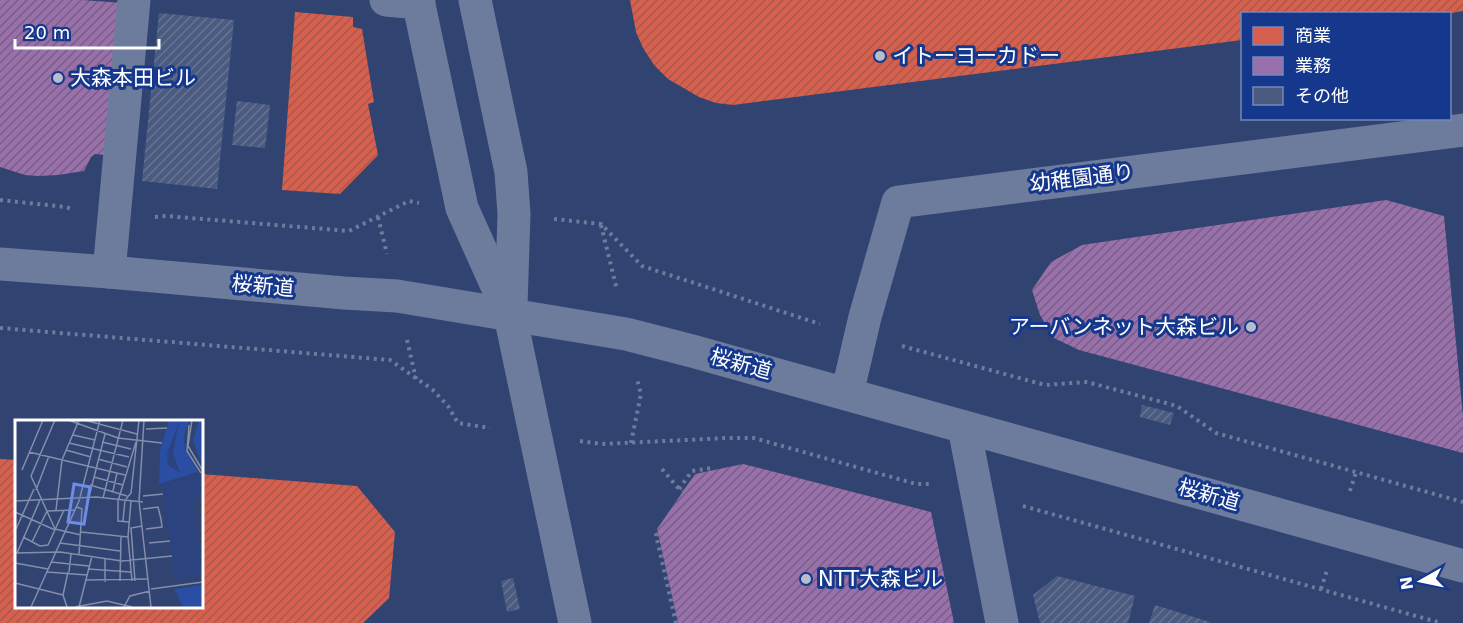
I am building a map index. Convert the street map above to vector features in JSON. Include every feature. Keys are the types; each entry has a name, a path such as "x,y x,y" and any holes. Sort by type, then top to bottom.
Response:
{"street":[{"path":"109,272 134,0"},
{"path":"386,0 418,2 462,208 510,315 575,623"},
{"path":"475,0 511,172 514,214 510,315"},
{"name":"幼稚園通り","path":"847,394 865,317 898,202 1463,129"},
{"name":"桜新道","path":"0,264 397,296 627,334 1463,566"},
{"path":"964,427 1002,623"}],"path":[{"path":"0,200 77,210"},
{"path":"145,219 166,216 349,231 409,201"},
{"path":"557,219 601,224 642,266 805,319"},
{"path":"601,224 613,274"},
{"path":"0,328 390,360 433,390 448,406 458,423 483,427"},
{"path":"906,347 1045,385 1087,382 1177,406 1216,434 1463,502"},
{"path":"631,443 641,394"},
{"path":"602,444 753,438 916,484 941,484"},
{"path":"662,470 681,490 692,471 712,468"},
{"path":"1018,505 1442,623"},
{"path":"658,534 656,536 676,623"}],"building: 商業":[{"name":"イトーヨーカドー","path":"630,0 1463,0 1463,11 1451,13 1241,12 1241,40 733,105 716,103 699,97 668,79 654,65 636,32"},
{"path":"295,12 353,17 353,27 362,29 374,102 368,104 378,155 340,194 282,190"},
{"path":"0,459 15,460 15,608 202,608 202,474 357,486 395,532 389,598 363,623 0,623"}],"building: 業務":[{"name":"大森本田ビル","path":"0,0 82,0 124,3 106,155 95,154 84,171 38,176 25,175 0,167"},
{"name":"アーバンネット大森ビル","path":"1386,200 1444,216 1463,417 1463,453 1079,350 1054,338 1040,315 1032,290 1051,262 1082,245"},
{"name":"NTT大森ビル","path":"743,464 931,512 954,623 678,623 657,529 695,474"}],"building: その他":[{"path":"159,13 234,20 217,189 142,181"},
{"path":"237,101 270,105 265,148 232,145"},
{"path":"1142,405 1174,413 1170,425 1140,417"},
{"path":"1057,576 1135,596 1128,623 1040,623 1033,595"},
{"path":"513,578 520,609 507,612 501,581"},
{"path":"1155,605 1210,622 1210,623 1149,623"}],"place":[{"name":"イトーヨーカドー","path":"880,56"},
{"name":"大森本田ビル","path":"58,78"},
{"name":"アーバンネット大森ビル","path":"1251,327"},
{"name":"NTT大森ビル","path":"806,579"}]}
